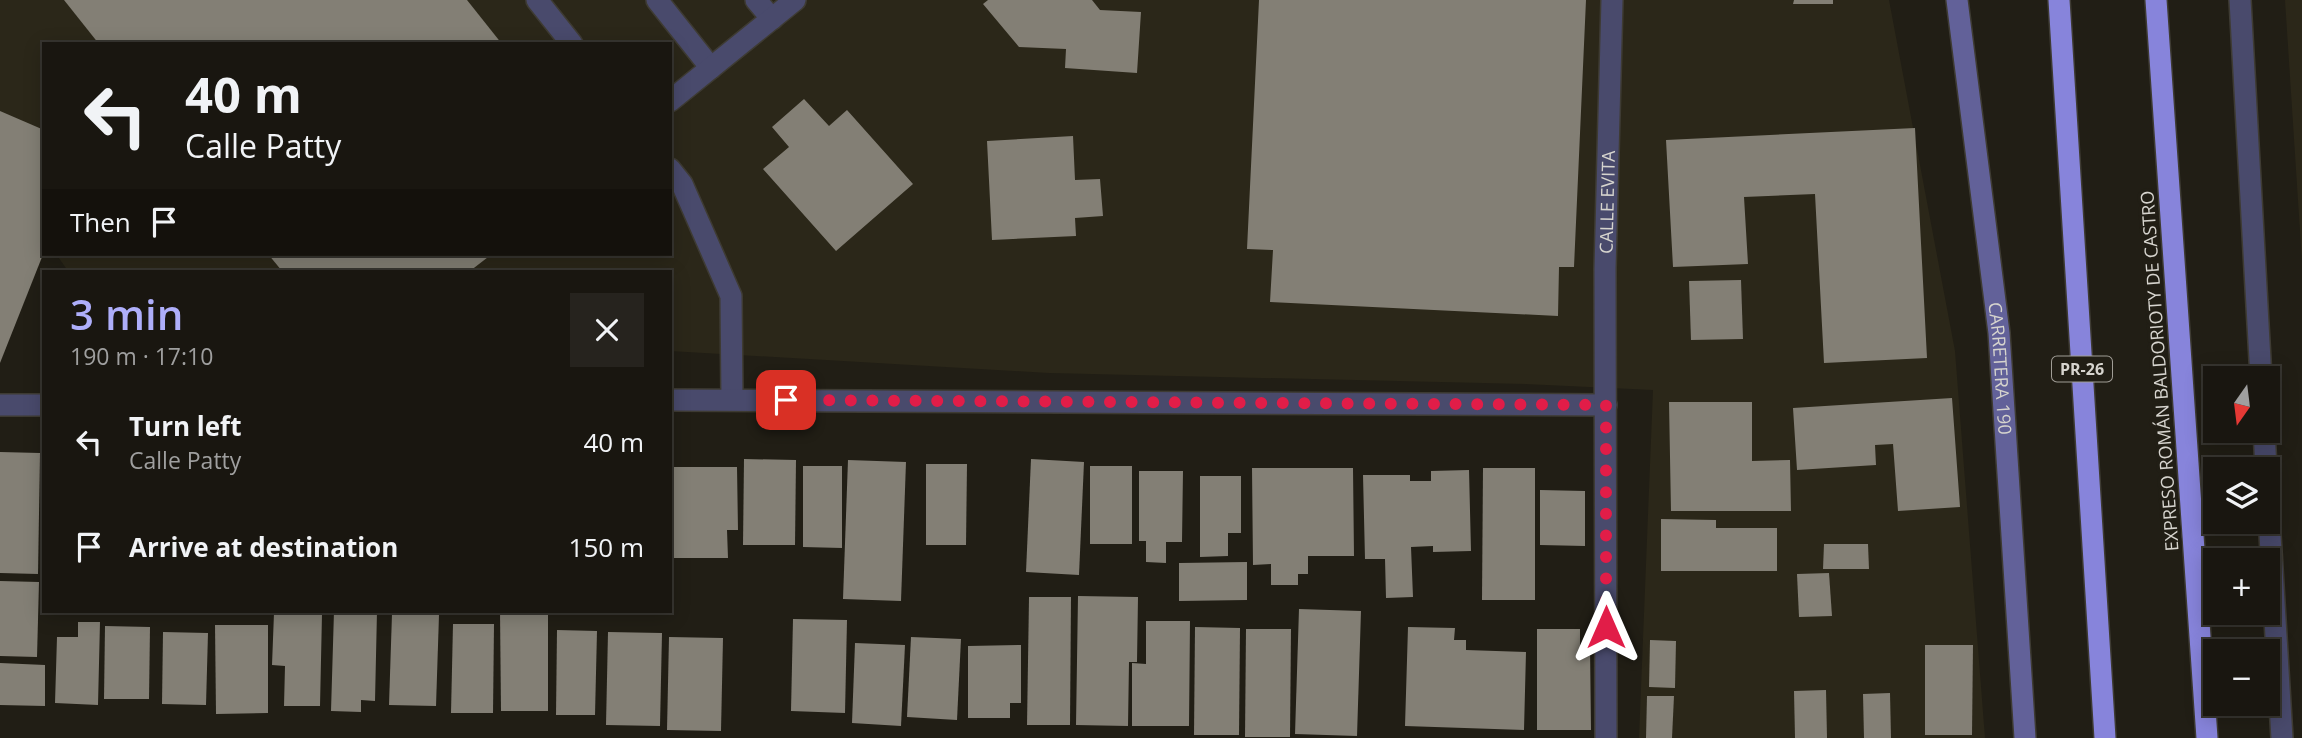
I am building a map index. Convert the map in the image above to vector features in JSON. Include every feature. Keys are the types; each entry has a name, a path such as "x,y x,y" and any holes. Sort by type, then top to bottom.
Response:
{"highway":[{"name":"PR-26","path":"2059,0 2105,738"},
{"name":"EXPRESO ROMÁN BALDORIOTY DE CASTRO","path":"2156,0 2207,738"}],"street":[{"path":"537,0 570,42"},
{"path":"657,0 711,68"},
{"path":"756,0 772,19"},
{"path":"672,99 795,0"},
{"name":"CALLE EVITA","path":"1606,738 1605,269 1612,0"},
{"name":"CARRETERA 190","path":"1957,0 1999,333 2025,738"},
{"path":"2240,0 2260,366"},
{"path":"672,172 682,184 732,296 732,399"},
{"path":"672,400 1606,405"},
{"path":"0,405 42,405"},
{"path":"2270,534 2282,738"}],"shaded area":[{"path":"0,0 1889,0 1955,351 1985,738 1639,738 1653,390 1525,384 1049,373 672,351 672,270 67,270 57,256 672,256 672,42 42,42 42,233 0,172"},
{"path":"2285,0 2302,0 2302,262"}],"building":[{"path":"64,0 467,0 500,42 97,42"},
{"path":"988,0 1092,0 1100,10 1141,12 1137,73 1065,68 1066,49 1019,47 983,4"},
{"path":"1259,0 1586,0 1574,267 1559,267 1558,316 1270,302 1273,250 1247,249"},
{"path":"1794,0 1833,0 1833,4 1793,4"},
{"path":"804,99 829,126 847,110 913,184 836,251 763,169 789,147 772,127"},
{"path":"0,111 42,129 42,256 0,363"},
{"path":"1915,128 1927,358 1824,363 1815,194 1744,197 1748,264 1673,267 1666,140"},
{"path":"1073,136 1075,180 1100,179 1103,216 1075,218 1076,236 992,240 987,141"},
{"path":"270,256 489,256 471,270 281,270"},
{"path":"1741,280 1743,339 1691,340 1689,281"},
{"path":"1952,398 1960,507 1898,511 1893,444 1875,445 1876,465 1797,470 1793,408"},
{"path":"1669,402 1752,402 1752,461 1790,460 1791,511 1671,511"},
{"path":"0,452 40,453 38,574 0,573"},
{"path":"744,459 796,460 795,545 743,545"},
{"path":"1031,459 1084,462 1079,575 1026,572"},
{"path":"848,460 906,462 901,601 843,599"},
{"path":"926,464 967,464 966,545 926,545"},
{"path":"803,466 842,466 842,548 803,547"},
{"path":"1090,466 1132,466 1132,544 1090,544"},
{"path":"672,467 737,467 738,530 727,530 728,558 672,558"},
{"path":"1252,468 1353,468 1354,556 1308,556 1308,574 1298,574 1298,585 1271,585 1271,564 1253,565"},
{"path":"1483,468 1535,468 1535,600 1482,600"},
{"path":"1469,470 1471,551 1433,552 1433,546 1411,547 1413,597 1386,598 1385,559 1365,559 1363,475 1410,475 1410,481 1431,481 1431,471"},
{"path":"1139,471 1183,471 1182,542 1166,542 1166,563 1146,562 1146,541 1139,541"},
{"path":"1200,476 1241,476 1241,533 1228,533 1228,556 1200,557"},
{"path":"1540,490 1585,491 1585,546 1540,545"},
{"path":"1661,519 1716,520 1716,528 1777,528 1777,571 1661,571"},
{"path":"1824,544 1868,544 1869,569 1823,569"},
{"path":"1247,562 1247,600 1179,601 1179,563"},
{"path":"1829,573 1832,616 1799,617 1797,574"},
{"path":"0,581 39,582 37,657 0,656"},
{"path":"1078,596 1138,597 1137,662 1129,662 1128,726 1076,725"},
{"path":"1029,597 1071,597 1070,725 1027,725"},
{"path":"1299,609 1361,611 1357,736 1295,734"},
{"path":"274,613 322,614 320,706 284,706 285,666 272,665"},
{"path":"334,613 377,613 375,701 361,700 361,712 331,711"},
{"path":"500,613 548,613 548,711 501,711"},
{"path":"392,614 439,615 436,706 389,705"},
{"path":"793,619 847,620 845,713 791,711"},
{"path":"1146,621 1190,621 1189,726 1132,726 1132,663 1146,664"},
{"path":"78,622 100,622 98,705 55,703 57,637 78,637"},
{"path":"453,624 494,624 493,713 451,713"},
{"path":"215,625 268,625 268,713 216,714"},
{"path":"105,626 150,627 149,699 104,699"},
{"path":"1195,627 1240,628 1239,735 1194,735"},
{"path":"1408,627 1455,628 1454,640 1466,640 1466,650 1526,652 1524,730 1405,726"},
{"path":"1246,629 1291,629 1290,737 1245,737"},
{"path":"1537,629 1580,629 1580,646 1590,646 1591,730 1537,730"},
{"path":"557,630 597,631 595,715 556,715"},
{"path":"163,632 208,633 206,705 162,704"},
{"path":"608,632 662,633 660,726 606,725"},
{"path":"669,637 723,638 721,731 667,730"},
{"path":"911,637 961,639 957,720 907,717"},
{"path":"1650,640 1676,641 1675,688 1649,687"},
{"path":"855,643 905,645 901,726 852,723"},
{"path":"1021,645 1021,703 1010,703 1010,718 968,718 968,646"},
{"path":"1925,645 1973,645 1972,735 1925,735"},
{"path":"0,663 45,665 45,706 0,705"},
{"path":"1826,690 1827,738 1795,738 1794,691"},
{"path":"1890,693 1891,738 1864,738 1863,694"},
{"path":"1647,696 1674,696 1672,738 1646,738"}],"route":[{"path":"786,400 1606,405 1606,627"}]}
